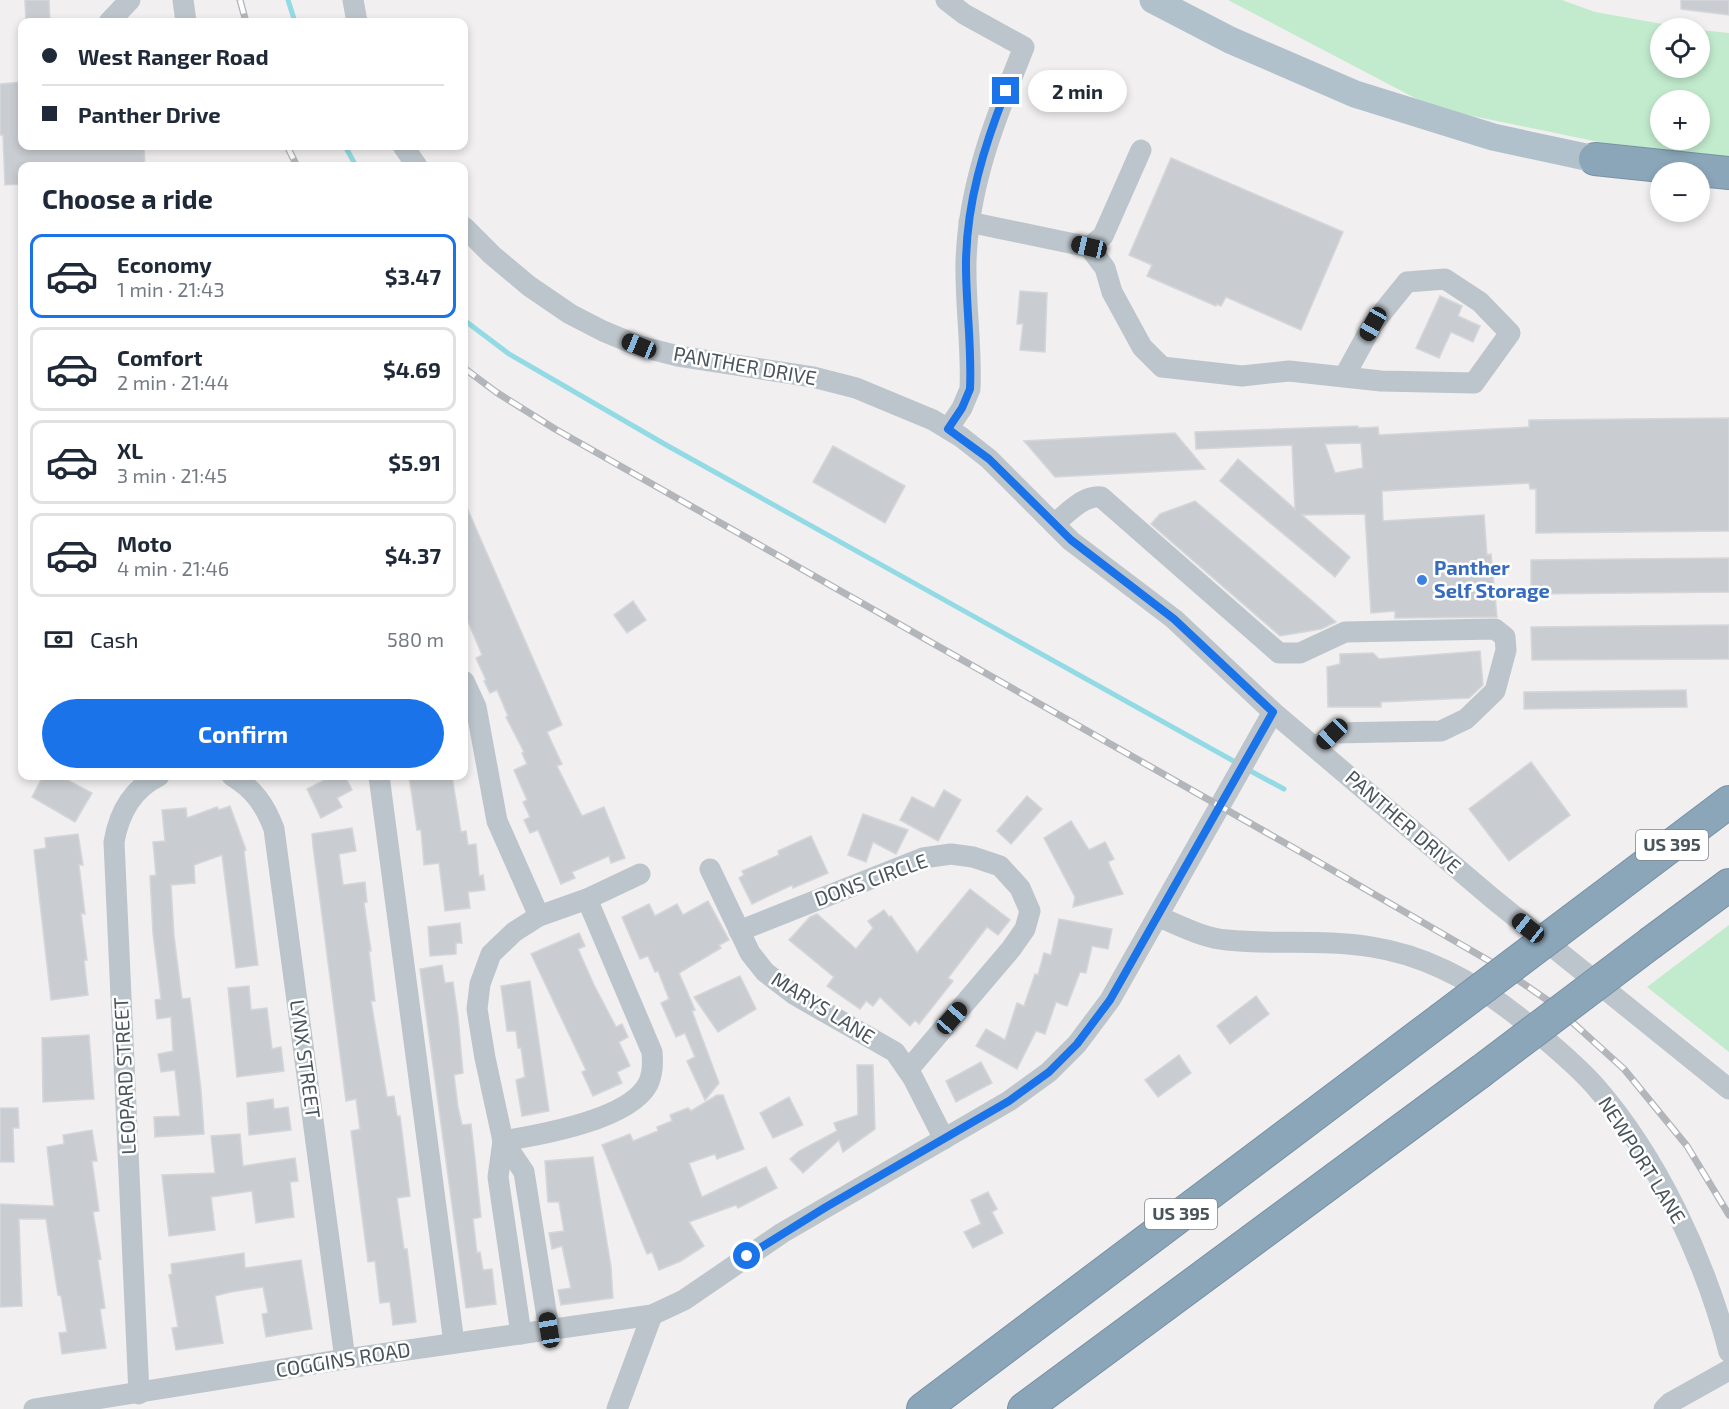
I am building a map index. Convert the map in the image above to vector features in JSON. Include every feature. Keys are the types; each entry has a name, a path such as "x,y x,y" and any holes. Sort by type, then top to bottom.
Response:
{"highway":[{"path":"1595,159 1729,173"},
{"name":"US 395","path":"923,1409 1729,802"},
{"name":"US 395","path":"1024,1409 1729,885"}],"main road":[{"path":"1153,0 1230,40 1355,94 1493,137 1595,159"}],"street":[{"path":"113,18 130,0"},
{"path":"183,0 185,18"},
{"path":"353,0 356,18"},
{"path":"946,0 964,14 1024,47 989,134 977,178 969,222 966,262 970,389 962,408 948,429"},
{"path":"1089,247 1103,236 1141,150"},
{"path":"969,222 1089,247 1105,268 1112,292 1142,347 1162,367 1242,376 1289,371 1344,377 1381,381 1474,383 1510,333 1480,302 1446,279 1407,282 1373,324 1344,377"},
{"name":"PANTHER DRIVE","path":"468,231 529,286 570,314 639,346 678,356 813,377 856,388 904,407 948,429 989,459 1071,540 1174,619 1273,712 1492,898 1729,1089"},
{"path":"1054,524 1084,500 1092,496 1101,497 1279,653 1300,653 1345,632 1495,629 1505,637 1506,650 1494,691 1466,719 1441,732 1332,734 1317,748"},
{"path":"468,690 476,707 497,821 539,916"},
{"name":"COGGINS ROAD","path":"34,1409 140,1394 345,1359 652,1315 684,1300 782,1233 1009,1101 1049,1072 1077,1044 1110,1000 1273,712"},
{"name":"LEOPARD STREET","path":"140,1394 114,842 123,809 134,794 153,780"},
{"name":"LYNX STREET","path":"239,780 259,797 274,829 345,1359"},
{"path":"380,780 454,1343"},
{"name":"DONS CIRCLE","path":"739,931 923,858 951,854 973,857 1000,867 1024,895 1030,911 1025,929 1011,949 908,1070"},
{"name":"MARYS LANE","path":"710,869 750,953 765,972 795,995 895,1052 908,1070 944,1139"},
{"path":"521,1334 498,1177 503,1141 484,1058 477,1009 480,984 491,954 514,932 539,916 587,900 640,874"},
{"path":"503,1141 575,1126 594,1119 632,1103 648,1085 653,1070 652,1052 587,900"},
{"name":"NEWPORT LANE","path":"1159,917 1203,936 1226,940 1327,942 1402,953 1465,979 1506,1007 1563,1054 1596,1087 1630,1134 1681,1219 1704,1270 1729,1352"},
{"path":"503,1141 524,1172 549,1330"},
{"path":"617,1409 652,1315"},
{"path":"1664,1409 1670,1403 1729,1370"}],"green space":[{"path":"1228,0 1562,0 1595,12 1650,22 1650,78 1710,78 1710,31 1729,33 1729,169 1710,165 1710,162 1695,162 1434,108"},
{"path":"1729,925 1729,1052 1647,987"}],"building":[{"path":"25,0 49,0 50,18 26,18"},
{"path":"1681,0 1729,0 1729,15 1681,9"},
{"path":"18,82 18,150 144,150 145,162 18,162 18,184 5,185 3,135 0,135 0,84"},
{"path":"1171,158 1343,232 1301,330 1226,297 1221,306 1217,304 1216,306 1147,276 1152,265 1129,255"},
{"path":"1020,291 1047,293 1045,352 1020,350 1023,324 1017,324"},
{"path":"1440,296 1462,306 1458,316 1480,326 1473,342 1451,332 1439,358 1416,348"},
{"path":"1729,418 1729,531 1536,533 1536,489 1530,489 1529,483 1382,491 1383,521 1484,515 1487,555 1491,554 1497,617 1395,618 1395,611 1371,613 1365,514 1302,515 1350,557 1335,577 1220,481 1238,459 1295,509 1292,445 1196,449 1195,432 1358,426 1358,428 1378,427 1379,435 1529,427 1529,420","holes":["1361,443 1363,468 1335,473 1325,444"]},
{"path":"1175,433 1205,469 1055,477 1024,441"},
{"path":"833,446 905,486 885,523 813,482"},
{"path":"1195,501 1336,622 1321,629 1280,636 1151,524 1160,514"},
{"path":"468,510 562,725 547,732 562,764 557,766 582,816 604,807 625,858 611,863 609,856 572,872 575,878 561,884 538,830 530,833 524,820 530,817 523,802 527,800 514,770 527,764 522,753 524,752 506,717 508,716 497,690 490,693 484,681 486,680 476,658 482,655 468,622"},
{"path":"1729,558 1729,592 1531,594 1531,560"},
{"path":"633,601 646,620 627,633 614,615"},
{"path":"1729,625 1729,659 1532,660 1531,627"},
{"path":"1480,651 1483,685 1469,698 1381,702 1381,707 1328,707 1327,667 1340,664 1340,654 1373,653 1379,659"},
{"path":"1686,690 1687,707 1524,709 1524,692"},
{"path":"1531,762 1570,815 1509,861 1469,809"},
{"path":"41,780 68,780 92,793 75,822 32,797"},
{"path":"324,780 347,780 352,790 337,798 342,807 321,818 307,789"},
{"path":"410,780 453,780 461,832 466,831 468,845 476,844 479,876 483,875 485,890 468,892 470,908 445,911 439,863 424,865 421,830 417,830"},
{"path":"944,790 961,800 938,841 900,820 912,797 934,808"},
{"path":"1027,796 1042,809 1011,844 997,831"},
{"path":"230,806 246,850 244,851 258,965 236,968 222,855 194,865 195,883 171,885 174,936 182,999 190,998 204,1134 155,1137 154,1117 180,1116 175,1070 161,1072 158,1054 173,1051 171,1017 157,1019 155,1000 161,999 153,933 150,876 156,875 153,842 165,841 162,810 186,808 187,818 217,807 219,810"},
{"path":"863,814 908,830 896,854 873,842 866,862 848,855"},
{"path":"1071,821 1089,850 1105,842 1114,859 1108,862 1123,894 1073,907 1075,897 1044,838"},
{"path":"352,828 356,851 339,854 343,885 365,882 367,902 364,903 375,1001 371,1001 387,1097 394,1096 397,1116 400,1116 410,1196 397,1198 404,1249 407,1249 416,1322 393,1325 390,1302 380,1303 375,1261 368,1262 351,1131 360,1129 356,1099 346,1101 312,834"},
{"path":"78,834 83,865 79,865 85,914 81,913 87,960 84,960 88,995 51,1000 34,850 46,848 45,838"},
{"path":"811,836 828,873 793,888 792,885 752,904 739,878 744,875 742,871 779,855 778,851"},
{"path":"970,889 1010,920 998,935 987,927 948,978 953,981 919,1024 915,1020 910,1026 880,997 873,1006 866,1001 860,1009 827,986 834,977 789,940 810,917 817,914 856,949 873,928 868,921 884,910 889,917 891,916 917,953"},
{"path":"708,901 729,940 719,945 721,948 679,973 695,1010 692,1011 719,1083 705,1100 687,1061 695,1057 685,1033 676,1037 661,1003 669,999 658,971 655,972 648,956 640,959 622,917 649,904 655,916 677,904 683,915"},
{"path":"1059,919 1112,929 1108,949 1092,946 1086,973 1080,972 1067,1006 1056,1002 1045,1034 1036,1031 1017,1069 976,1046 986,1029 1005,1040 1017,1003 1024,1006 1035,974 1038,975 1044,953 1051,955"},
{"path":"460,923 462,943 456,943 456,954 430,956 428,927"},
{"path":"579,933 585,946 578,949 594,985 616,1027 622,1024 628,1037 619,1042 630,1066 617,1072 622,1083 593,1096 582,1072 586,1070 531,954"},
{"path":"442,965 445,983 453,982 458,1017 463,1073 454,1075 462,1125 471,1124 481,1217 473,1219 477,1253 480,1252 483,1270 492,1269 496,1304 466,1308 420,969"},
{"path":"740,976 756,1009 718,1032 694,997"},
{"path":"530,981 549,1111 522,1116 516,1080 525,1077 521,1048 518,1048 516,1031 507,1031 501,986"},
{"path":"249,986 251,1010 267,1008 272,1049 281,1047 284,1071 237,1077 228,988"},
{"path":"1256,996 1269,1014 1230,1044 1217,1026"},
{"path":"89,1035 94,1099 43,1102 42,1038"},
{"path":"1179,1055 1191,1073 1158,1097 1145,1080"},
{"path":"981,1062 992,1083 956,1102 946,1081"},
{"path":"857,1065 873,1065 875,1129 843,1152 839,1140 803,1173 790,1159 799,1151 837,1131 834,1123 858,1115"},
{"path":"717,1095 723,1095 744,1149 717,1159 715,1154 689,1163 702,1197 766,1167 777,1188 738,1208 736,1205 689,1222 704,1246 681,1261 659,1270 652,1252 647,1254 602,1145 630,1134 633,1141 658,1131 657,1127 672,1121 670,1115 688,1108 691,1111"},
{"path":"789,1097 803,1125 773,1138 760,1113"},
{"path":"273,1099 274,1109 288,1107 291,1130 249,1135 247,1103"},
{"path":"0,1108 18,1108 19,1128 13,1128 14,1162 0,1162"},
{"path":"92,1130 97,1161 92,1161 99,1211 93,1212 101,1259 98,1260 105,1308 100,1309 106,1348 62,1354 59,1333 67,1332 61,1296 58,1295 46,1219 19,1219 22,1306 0,1307 0,1204 54,1206 47,1147 64,1144 63,1135"},
{"path":"240,1134 243,1166 295,1158 298,1181 290,1182 294,1217 256,1223 252,1191 211,1197 215,1230 169,1236 162,1175 215,1173 211,1136"},
{"path":"593,1157 611,1267 613,1298 561,1305 558,1290 571,1288 562,1246 552,1249 549,1233 564,1231 559,1202 548,1202 545,1161"},
{"path":"988,1192 997,1209 992,1212 1003,1233 973,1248 964,1232 981,1224 971,1200"},
{"path":"244,1253 245,1268 301,1260 312,1329 266,1337 262,1314 268,1313 263,1287 215,1296 223,1343 176,1350 172,1328 178,1327 169,1275 172,1274 171,1264"}],"waterway":[{"path":"288,0 294,18"},
{"path":"347,150 354,162"},
{"path":"468,323 509,354 668,446 1237,763"},
{"path":"1245,768 1284,789"}],"railway":[{"path":"240,0 245,18"},
{"path":"289,150 295,162"},
{"path":"468,371 496,392 555,429 1498,966 1550,1002 1624,1069 1687,1146 1729,1215"}],"place":[{"name":"Panther Self Storage","path":"1422,580"}],"route":[{"path":"747,1256 782,1233 1009,1101 1049,1072 1077,1044 1110,1000 1273,712 1174,619 1071,540 989,459 948,429 962,408 970,389 966,262 969,222 977,178 989,134 1006,91"}]}
